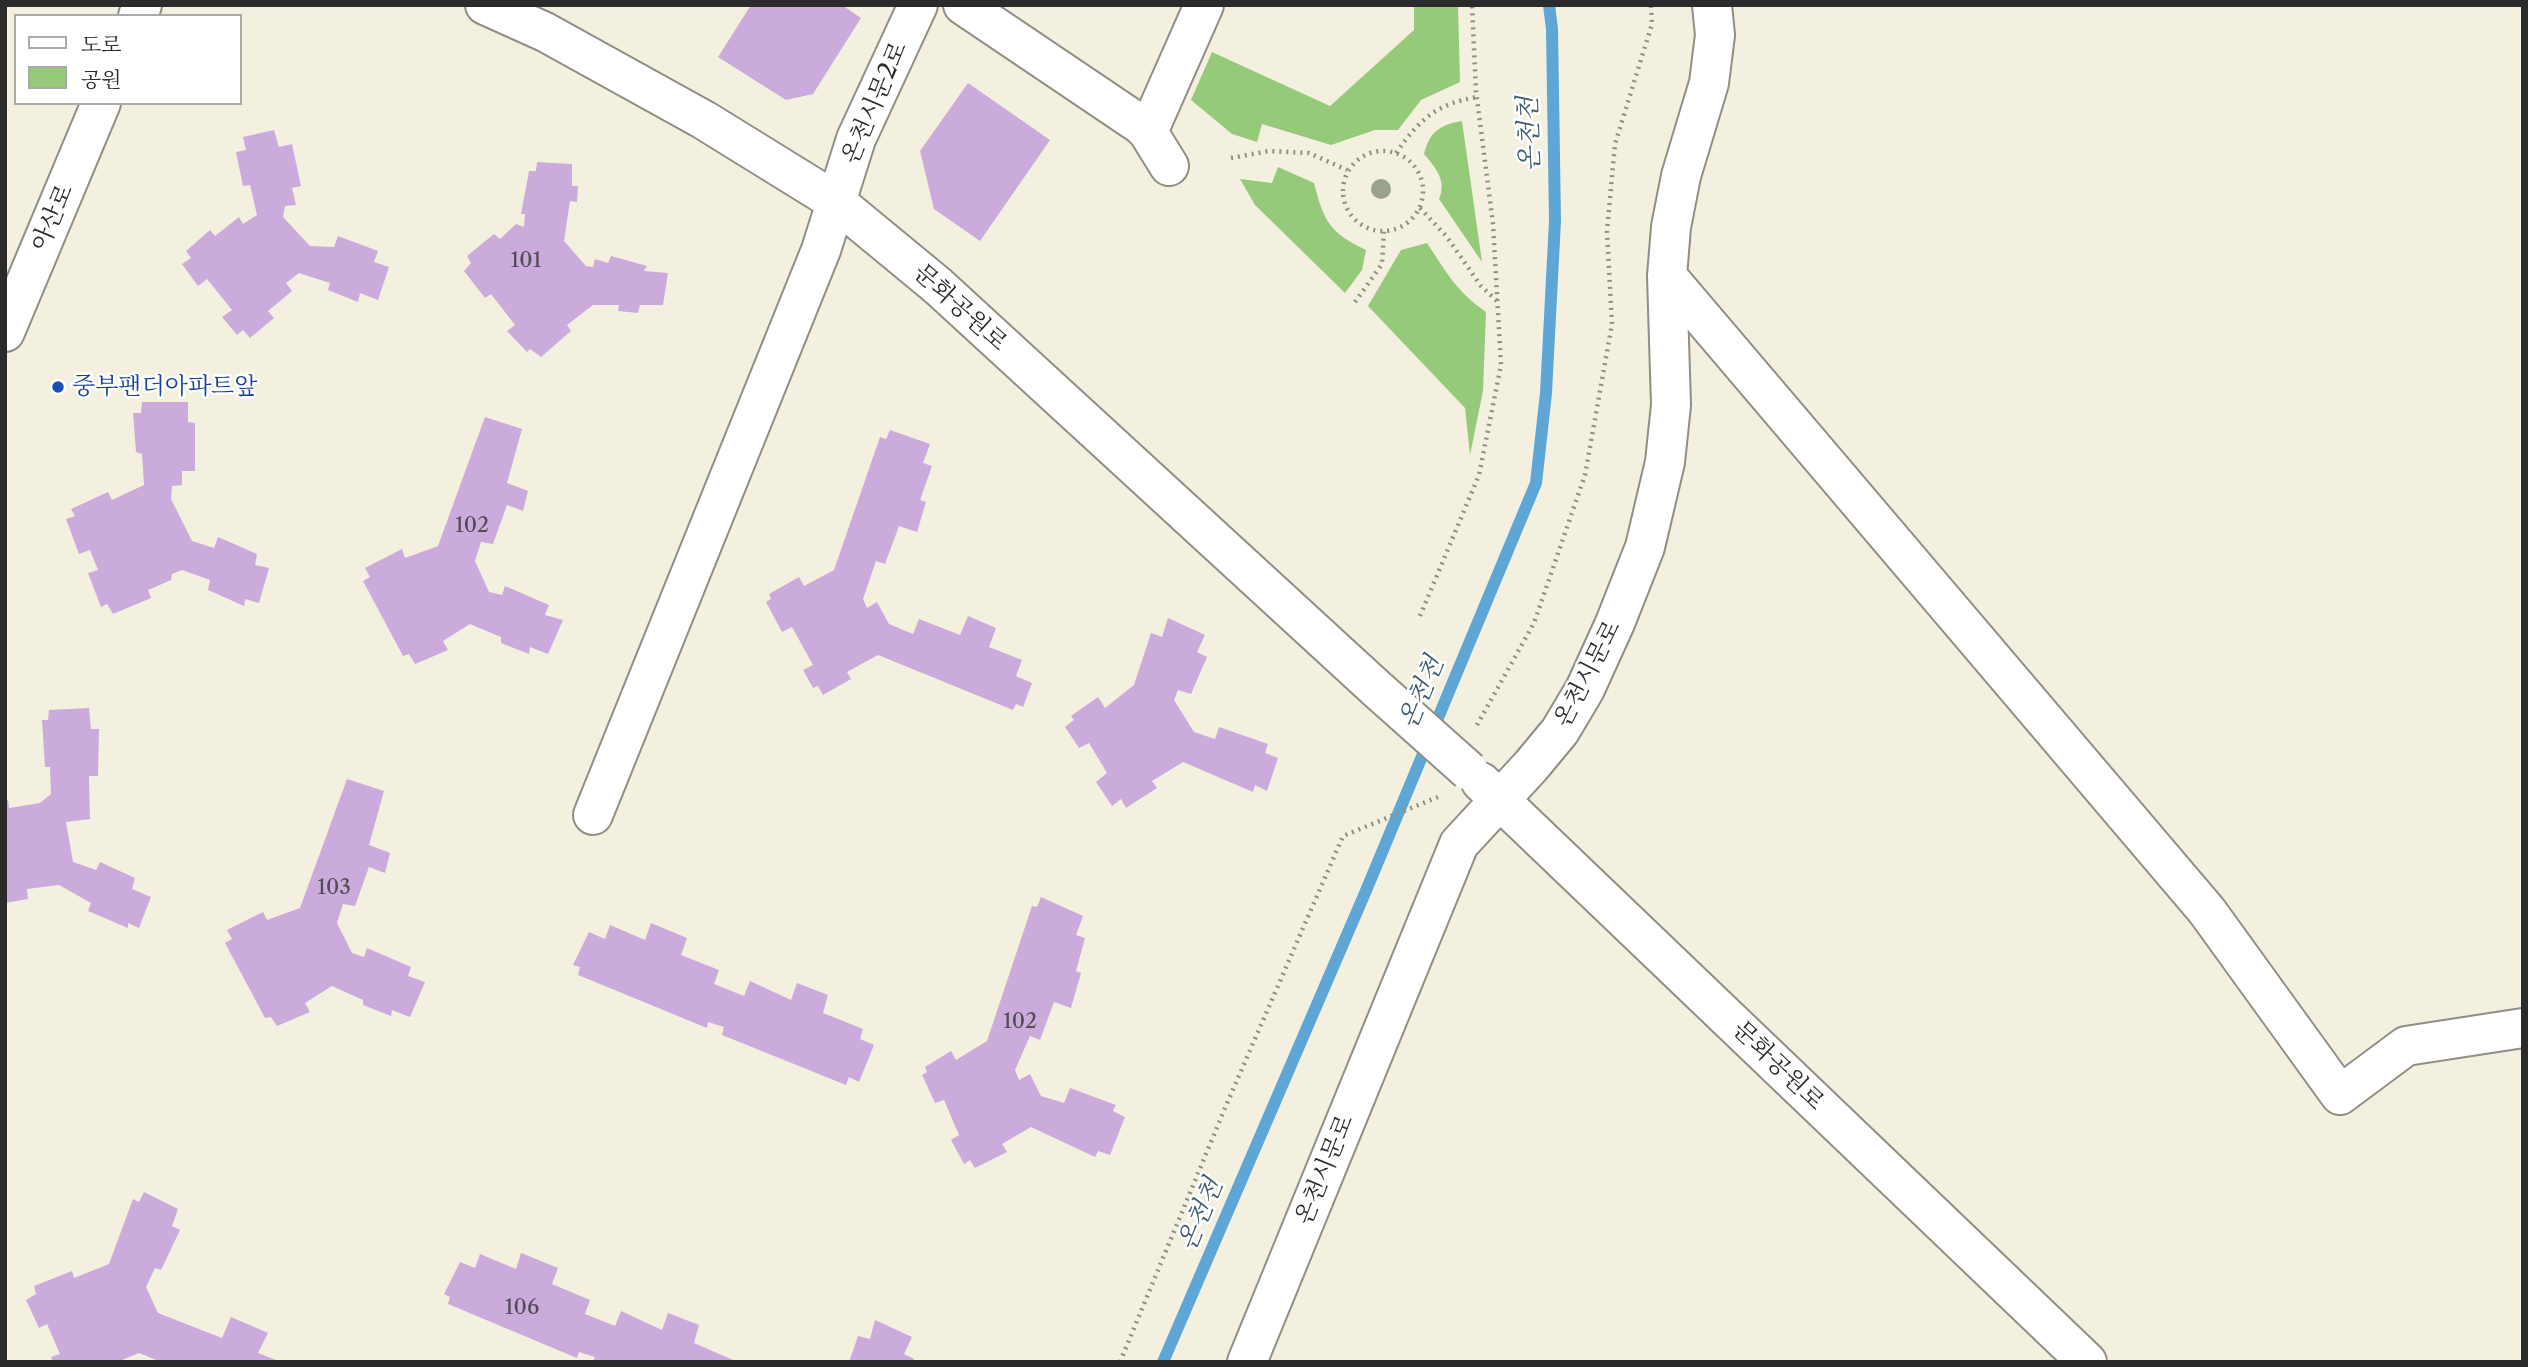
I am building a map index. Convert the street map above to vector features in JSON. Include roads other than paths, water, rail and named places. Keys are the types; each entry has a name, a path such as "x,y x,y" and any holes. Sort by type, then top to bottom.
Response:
{"street":[{"name":"문화공원로","path":"485,5 545,32 704,120 835,201 938,286 1500,799 2087,1362"},
{"name":"온천시문2로","path":"593,815 821,250 856,139 918,5"},
{"path":"963,5 1148,132 1169,166"},
{"path":"1148,132 1204,5"},
{"name":"온천시문로","path":"1247,1362 1458,844 1560,731 1585,689 1645,547 1665,462 1671,405 1667,276 1671,227 1681,176 1709,83 1715,36 1712,5"},
{"name":"아산로","path":"5,332 100,105"},
{"path":"1667,276 2207,911 2340,1095 2406,1046 2523,1028"}],"waterway":[{"name":"온천천","path":"1163,1362 1365,893 1536,483 1546,393 1555,221 1552,29 1549,5"}],"place":[{"name":"중부팬더아파트앞","path":"58,387"}]}
